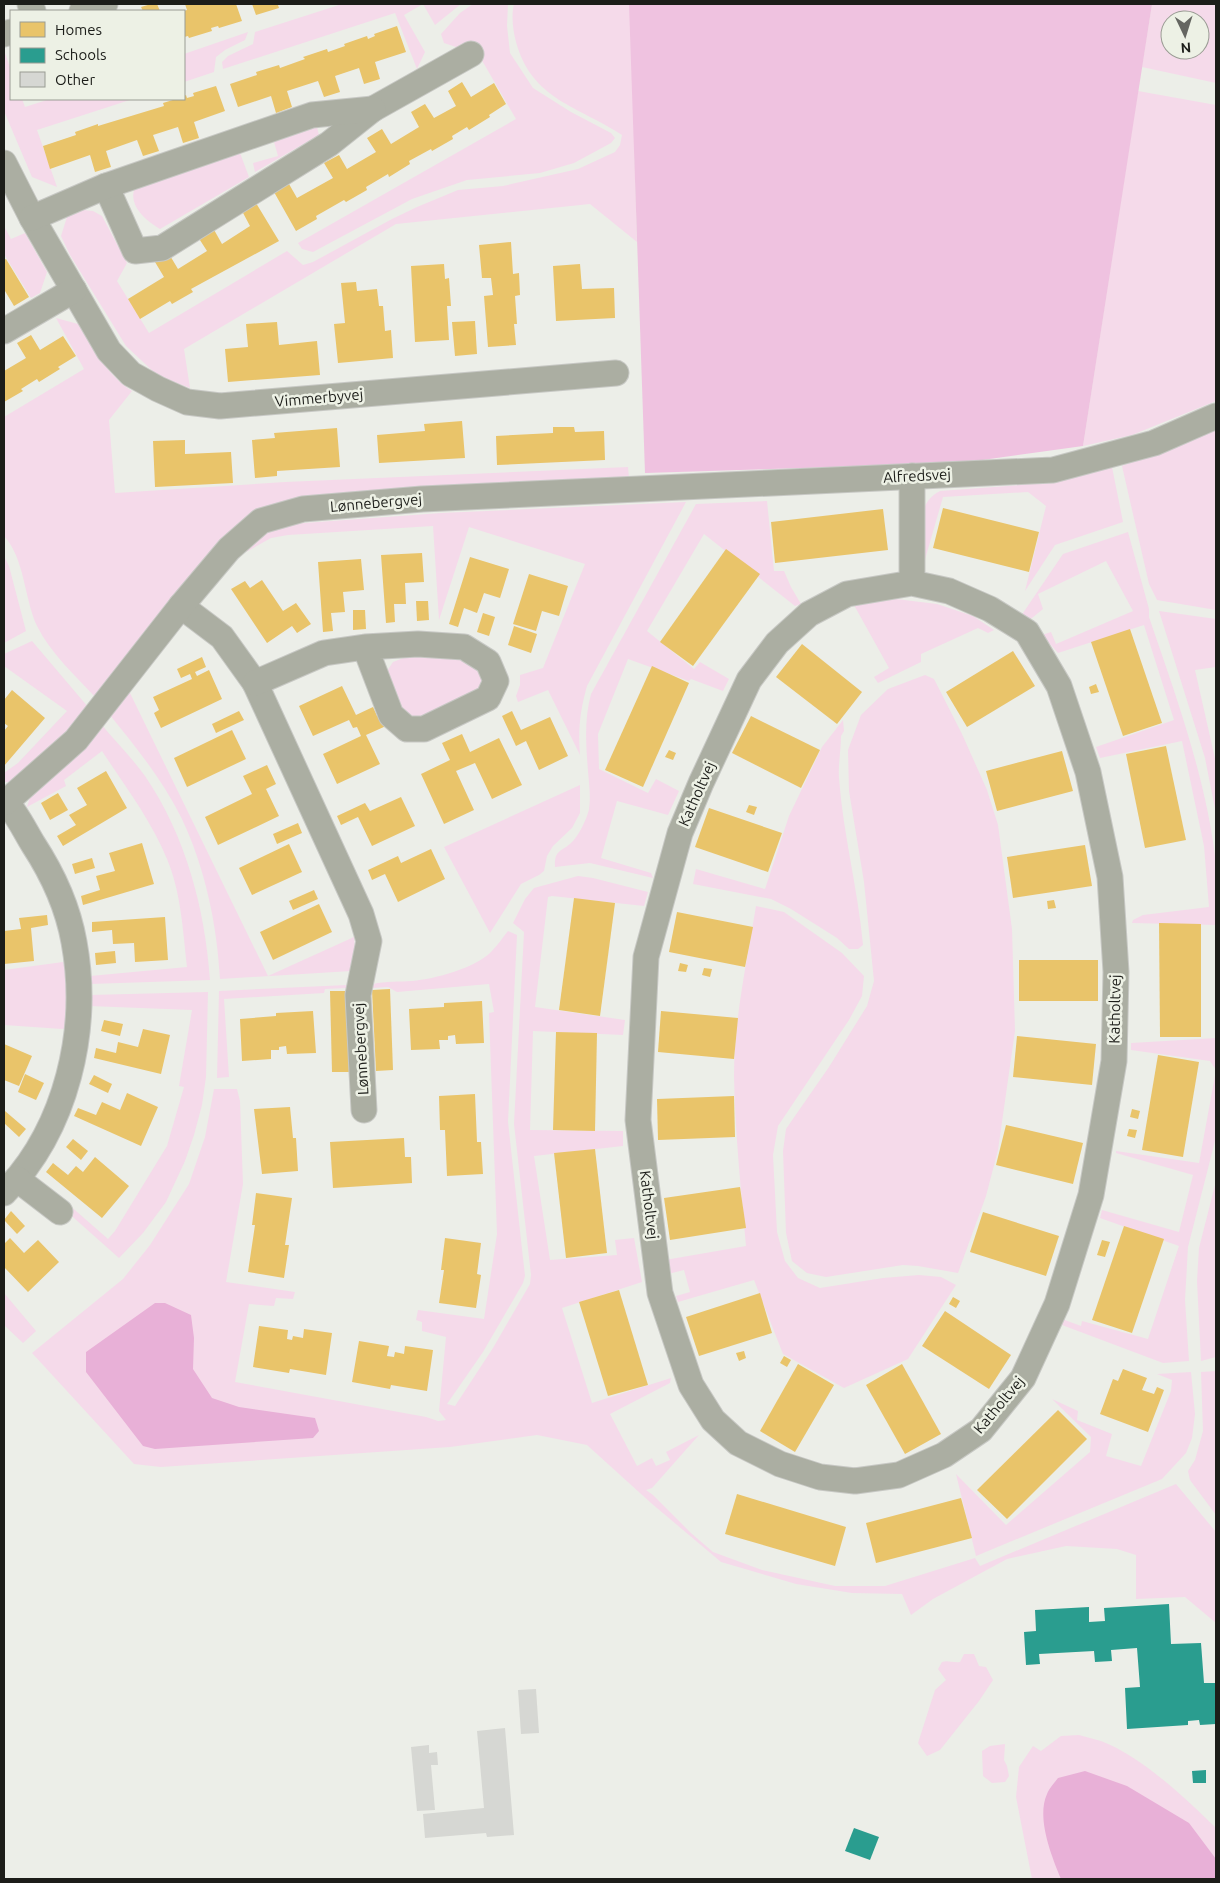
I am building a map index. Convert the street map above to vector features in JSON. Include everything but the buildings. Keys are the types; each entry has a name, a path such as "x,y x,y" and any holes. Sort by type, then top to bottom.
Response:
{"street":[{"path":"85,10 105,4"},
{"path":"106,186 135,251 162,248 329,144 373,109 471,54"},
{"path":"32,218 106,186 312,115 373,109"},
{"name":"Vimmerbyvej","path":"4,163 32,218 110,351 131,374 158,390 187,402 220,406 616,373"},
{"path":"4,331 74,290"},
{"name":"Alfredsvej","path":"609,491 1052,470 1154,443 1216,416"},
{"path":"912,476 912,583"},
{"name":"Lønnebergvej","path":"60,1212 10,1186 51,1123 69,1076 78,1023 79,989 74,940 62,901 44,862 5,801 76,740 181,606 229,549 261,522 302,509 422,499 609,491"},
{"name":"Katholtvej","path":"912,583 949,591 990,608 1027,632 1059,686 1088,772 1110,877 1116,972 1114,1061 1091,1195 1057,1304 1023,1378 981,1430 944,1455 899,1475 855,1481 820,1477 780,1464 738,1443 713,1420 690,1385 660,1292 638,1120 646,958 680,833 749,680 777,643 809,614 846,594 912,583"},
{"name":"Lønnebergvej","path":"181,606 222,637 255,683 304,792 354,896 369,941 364,976 358,995 364,1110"},
{"path":"255,683 324,653 365,647 418,644 464,647 488,662 496,681 488,698 424,729 407,728 391,715 365,647"}],"shaded area":[{"path":"342,4 423,4 404,15 425,52 417,69 395,13 223,69 222,62 228,56 253,44 255,32"},
{"path":"423,4 461,4 435,25"},
{"path":"473,4 508,4 507,26 510,53 533,88 571,112 611,133 615,138 611,143 574,163 540,173 467,180 412,199 313,252 302,249 298,243 516,119 473,45 462,49 444,43 441,34 460,13"},
{"path":"514,4 1033,4 634,138 637,242 590,204 396,224 184,349 190,388 158,376 126,346 70,255 61,236 67,217 83,210 93,211 102,216 127,263 117,281 149,333 287,251 303,265 313,262 392,219 458,190 503,186 578,169 615,152 620,145 622,135 558,99 533,77 523,61 516,42 513,23"},
{"path":"629,4 1152,4 1083,446 961,463 645,473"},
{"path":"1152,4 1216,4 1216,83 1142,67"},
{"path":"248,32 245,40 216,57 214,72 185,82 185,54"},
{"path":"4,50 10,67 10,100 22,100 25,107 47,100 130,100 37,130 57,187 32,177 4,111"},
{"path":"1138,91 1216,105 1216,401 1132,435 1083,446"},
{"path":"317,127 319,135 255,172 253,163 278,156 274,142"},
{"path":"240,153 249,177 160,229 143,216 135,205 133,199 136,185"},
{"path":"4,226 11,239 25,233 47,272 40,293 31,298 4,254"},
{"path":"56,318 78,324 108,370 132,391 109,420 115,493 285,482 628,467 629,478 279,505 96,698 49,646 37,626 16,556 4,536 4,417 84,369"},
{"path":"1216,430 1216,610 1157,600 1149,584 1122,466"},
{"path":"1112,467 1123,522 1055,545 1025,591 1046,506 1028,492 943,497 924,563 921,532 923,513 931,497 940,491 1020,485"},
{"path":"767,501 774,571 784,571 801,604 795,606 704,534 647,631 694,669 700,662 729,679 723,691 628,659 598,734 599,769 648,793 656,779 679,791 668,815 617,801 601,858 651,873 653,878 590,863 555,867 557,854 576,837 589,809 590,795 586,732 591,694 696,504"},
{"path":"686,502 587,686 580,720 580,755 548,690 518,702 516,696 520,685 520,675 543,668 585,564 469,527 439,620 433,526 288,535 271,538 248,551 238,554 262,535 291,524 441,513"},
{"path":"1128,532 1149,609 1149,617 1170,677 1206,802 1216,864 1216,925 1132,923 1133,920 1143,915 1209,907 1204,846 1182,741 1100,758 1096,747 1174,720 1144,625 1058,653 1042,635 1051,632 1056,644 1133,611 1106,561 1038,594 1043,609 1027,622 1021,616 1063,554"},
{"path":"4,556 9,566 26,631 4,643"},
{"path":"896,599 937,604 973,616 994,630 988,633 978,628 921,654 921,662 878,683 874,677 889,668 854,605"},
{"path":"1159,611 1216,619 1216,667 1195,670 1216,763 1216,814 1205,758"},
{"path":"32,641 88,707 68,733 10,782 4,782 4,773 18,763 67,711 4,666 4,654"},
{"path":"440,655 464,659 482,666 487,684 423,722 408,716 400,706 387,671 393,662 406,657"},
{"path":"925,675 934,679 962,734 987,790 998,825 1012,929 1015,1031 998,1150 986,1196 958,1273 903,1265 826,1277 807,1273 792,1261 786,1233 783,1151 786,1129 829,1067 867,1006 874,981 864,882 849,791 848,750 861,715 888,689"},
{"path":"129,691 268,976 354,937 356,959 351,971 220,979 213,917 203,876 189,836 174,803 157,776 109,714"},
{"path":"843,720 844,731 841,736 839,778 861,924 863,945 858,949 849,949 837,938 791,909 771,899 693,884 696,869 765,889 789,816 822,747"},
{"path":"101,724 145,776 172,823 191,874 198,900 204,927 210,980 90,984 90,976 187,967 178,898 167,859 145,817 102,751 64,780 66,786 27,807 31,794"},
{"path":"580,785 580,813 572,828 553,846 547,856 544,871 521,884 490,933 444,847"},
{"path":"578,876 648,892 644,906 548,897 535,1007 625,1020 623,1035 533,1031 530,1130 623,1131 623,1146 534,1156 550,1260 617,1255 615,1240 634,1238 642,1282 562,1308 592,1403 671,1378 670,1383 610,1414 637,1466 652,1458 656,1466 670,1460 666,1452 699,1435 652,1488 646,1490 713,1552 762,1570 835,1586 885,1586 975,1558 980,1566 1176,1484 1216,1532 1216,1623 1185,1597 1136,1599 1136,1555 1117,1549 1066,1546 1007,1559 933,1599 911,1615 902,1594 852,1593 796,1584 721,1562 651,1503 587,1445 537,1435 450,1447 161,1467 134,1464 32,1353 123,1279 150,1245 189,1184 205,1137 214,1089 237,1089 240,1101 243,1184 226,1282 295,1292 293,1299 276,1298 274,1306 249,1304 235,1382 426,1417 438,1421 446,1420 439,1411 446,1337 422,1331 422,1322 416,1320 418,1310 484,1319 497,1234 489,1013 494,1012 489,984 397,992 388,987 373,988 373,984 421,980 454,972 484,958 508,931 517,935 508,1122 525,1276 523,1283 483,1352 447,1404 455,1406 493,1348 530,1284 531,1275 514,1124 524,932 513,923 525,899 534,888"},
{"path":"756,906 784,912 842,953 864,976 862,996 849,1020 778,1126 773,1155 777,1232 785,1261 798,1278 820,1288 883,1278 919,1275 941,1277 956,1285 908,1359 844,1388 783,1354 754,1280 678,1302 676,1296 690,1292 684,1270 668,1274 665,1260 746,1246 738,1161 734,1076 736,1034"},
{"path":"63,962 70,989 67,1028 4,1025 4,970"},
{"path":"347,985 347,988 325,989 324,993 224,999 229,1077 217,1078 219,991"},
{"path":"208,992 206,1077 202,1105 194,1135 185,1161 166,1202 143,1233 119,1258 65,1210 68,1204 108,1239 115,1231 167,1146 184,1087 179,1086 192,1010 89,1006 89,995"},
{"path":"1216,1038 1216,1070 1210,1061 1131,1050 1131,1043"},
{"path":"1216,1070 1216,1137 1188,1247 1185,1300 1189,1361 1163,1363 1062,1325 1062,1319 1081,1326 1082,1321 1148,1339 1179,1246 1100,1218 1102,1210 1179,1232 1193,1175 1116,1153 1116,1151 1199,1163"},
{"path":"1216,1181 1216,1357 1201,1361 1197,1281 1199,1248"},
{"path":"4,1293 36,1331 23,1343 4,1325"},
{"path":"155,1303 165,1303 191,1315 194,1338 193,1369 212,1398 239,1407 315,1418 319,1431 313,1438 155,1449 143,1446 86,1372 86,1352"},
{"path":"1216,1371 1216,1515 1190,1480 1188,1471 1195,1460 1203,1431 1201,1372"},
{"path":"1191,1372 1195,1414 1192,1438 1186,1453 1162,1479 976,1556 956,1474 1006,1525 1090,1452 1091,1437 1052,1399 1078,1411 1077,1420 1112,1434 1106,1456 1141,1466 1171,1391 1172,1380 1157,1374"},
{"path":"964,1654 974,1654 979,1666 986,1667 993,1680 979,1701 940,1750 927,1756 918,1743 935,1690 946,1680 938,1669 942,1662 960,1662"},
{"path":"1079,1735 1101,1741 1131,1757 1161,1778 1216,1826 1216,1879 1032,1879 1016,1797 1019,1767 1033,1746 1041,1751 1061,1736"},
{"path":"1005,1744 1004,1760 1009,1776 1005,1782 992,1783 983,1776 982,1751 990,1746"},
{"path":"1085,1771 1127,1786 1189,1823 1216,1859 1216,1879 1061,1879 1046,1837 1043,1814 1044,1804 1048,1792 1058,1778"}]}
